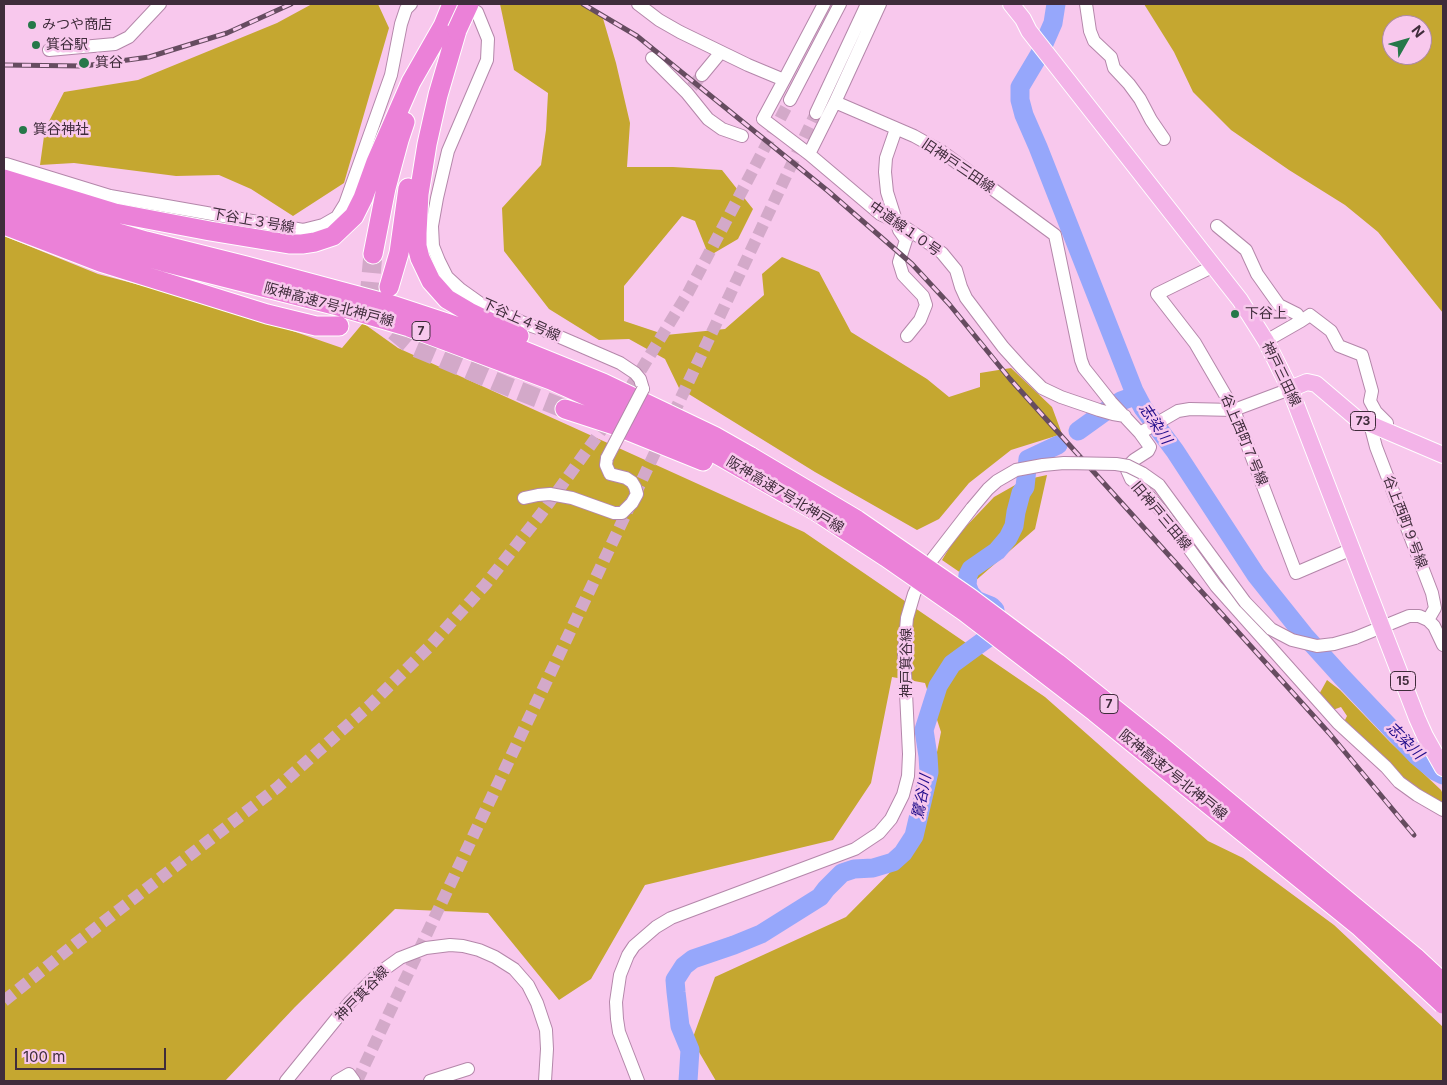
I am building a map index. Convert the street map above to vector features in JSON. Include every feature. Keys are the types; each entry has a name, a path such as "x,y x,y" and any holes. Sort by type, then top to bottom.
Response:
{"highway":[{"name":"7","path":"4,179 115,214 289,244 315,242 332,236 354,216 411,82 450,19 469,4"},
{"name":"7","path":"373,254 386,188 399,140 450,19"},
{"name":"7","path":"390,287 399,253 411,170 421,127 437,81 450,19"},
{"name":"7","path":"450,19 446,66 432,120 419,194 417,246 420,258 431,281 447,299 458,306 680,413 714,436"},
{"name":"阪神高速7号北神戸線","path":"4,195 74,220 146,242 246,266 395,306 492,338 603,384 714,436 857,520 970,598 1057,662 1416,957 1443,983"},
{"name":"阪神高速7号北神戸線","path":"4,211 75,236 334,305 418,330 551,380 712,452 816,511 964,612 1095,712 1358,926 1443,1004"},
{"path":"4,224 100,262 267,314 316,326 339,326"},
{"name":"7","path":"565,409 614,425 816,511"}],"main road":[{"name":"神戸三田線","path":"997,4 1029,31 1214,266 1249,313 1266,341 1290,389 1425,736 1443,768"},
{"name":"神戸三田線","path":"1011,4 1023,19 1029,31"},
{"name":"73","path":"1290,389 1307,382 1316,384 1356,418 1443,454"}],"street":[{"path":"49,50 115,44 129,37 160,4"},
{"name":"下谷上３号線","path":"4,165 6,164 110,196 303,230 323,225 337,217 345,204 391,75 406,8 411,4"},
{"name":"下谷上４号線","path":"461,4 477,12 488,39 487,60 448,151 432,226 433,246 439,262 447,277 481,304 620,363 635,373 640,379 643,390 607,458 606,465 610,474 626,478 632,482 637,494 632,503 622,513 614,513 572,498 550,494 538,494 524,498"},
{"path":"638,4 659,20 680,32 784,80 824,4"},
{"path":"790,100 840,4"},
{"path":"816,113 867,4"},
{"path":"809,154 880,4"},
{"path":"1086,4 1090,30 1094,41 1111,57 1114,68 1140,99 1150,120 1164,139"},
{"path":"702,75 721,52"},
{"path":"652,58 690,90 708,119 722,129 742,136"},
{"name":"中道線１０号","path":"784,80 762,119 809,154 880,214 897,222 930,244 946,259 956,270 960,286 966,298 1003,347 1042,388 1061,397 1114,411"},
{"name":"旧神戸三田線","path":"835,102 914,136 941,151 1055,234 1084,368 1114,411 1143,432 1149,444 1150,448 1147,452 1129,465 1127,470 1131,479 1142,488 1164,514 1222,593 1277,650 1312,695 1338,723 1386,767 1399,782 1443,810"},
{"path":"896,129 886,158 885,172 888,192 899,230 906,240 899,262 904,275 923,296 926,305 920,320 907,336"},
{"path":"1217,226 1246,250 1257,274 1280,305 1297,314 1301,321"},
{"name":"谷上西町７号線","path":"1214,266 1157,294 1195,343 1234,410 1296,574 1352,549"},
{"path":"1266,341 1310,315 1330,332 1339,346 1362,355 1372,391 1370,401 1376,412 1388,423 1386,431"},
{"path":"1143,432 1178,411 1190,409 1234,410 1290,389"},
{"name":"谷上西町９号線","path":"1370,424 1376,447 1432,593 1435,608 1428,620"},
{"name":"神戸箕谷線","path":"638,1081 619,1032 616,1002 620,975 628,954 634,946 656,927 671,918 855,849 879,833 891,820 903,795 908,776 909,754 904,652 907,618 914,594 931,561 972,508 988,489 1008,474 1024,468 1064,463 1116,464 1135,469 1158,485 1245,602 1277,633 1298,643 1317,646 1334,644 1355,638 1381,626"},
{"path":"1381,626 1409,616 1419,616 1428,620 1434,626 1443,645"},
{"path":"1277,633 1277,650"},
{"name":"神戸箕谷線","path":"287,1081 350,1002 379,973 400,958 426,948 450,945 479,950 494,957 514,970 528,985 538,1002 546,1030 545,1081"},
{"path":"430,1081 468,1069"},
{"path":"337,1081 349,1074 354,1081"}],"shaded area":[{"path":"312,4 378,4 389,28 344,183 293,216 251,189 219,175 176,176 74,163 40,165 45,129 64,92 138,80 277,23"},
{"path":"500,4 580,4 602,15 616,63 630,123 627,167 722,170 753,209 738,239 709,256 695,221 682,216 624,286 624,321 666,335 725,329 764,295 762,274 782,257 819,272 851,332 927,379 949,397 980,387 980,373 1011,368 1052,407 1062,434 1011,450 969,483 939,519 917,530 815,472 679,388 665,359 629,339 599,340 549,309 504,251 502,208 541,165 546,130 548,93 514,70"},
{"path":"1144,4 1443,4 1443,313 1378,232 1345,205 1289,170 1231,130 1193,92 1174,52"},
{"path":"4,236 98,274 223,307 342,348 363,323 398,348 804,532 1045,697 1208,841 1243,858 1334,925 1443,1027 1443,1081 716,1081 692,1040 715,977 846,917 919,843 941,732 925,683 892,677 871,783 833,840 645,885 591,979 559,1000 488,913 395,909 295,1007 225,1081 4,1081"},
{"path":"1047,475 1035,529 974,582 942,560 956,537 994,497 1024,480"},
{"path":"1327,680 1340,690 1390,742 1441,790 1443,803 1397,774 1343,724 1347,716 1341,707 1330,711 1317,698"}],"waterway":[{"name":"志染川","path":"1056,4 1053,23 1042,50 1020,87 1020,100 1024,115 1134,391 1143,408 1175,451 1256,575 1304,635 1417,756 1443,775"},
{"name":"鷺谷川","path":"1078,431 1121,401 1132,397 1134,391"},
{"name":"鷺谷川","path":"688,1081 690,1050 680,1026 675,980 684,966 693,959 761,934 820,897 842,873 854,869 873,868 893,862 903,853 914,836 929,772 924,730 938,686 952,664 989,637 996,623 995,610 991,606 976,600 970,593 967,585 968,575 971,569 997,551 1008,538 1014,526 1021,493 1025,487 1028,459 1058,445"}],"tunnel":[{"path":"692,87 702,75"},
{"path":"622,401 688,293 790,100"},
{"path":"357,1081 816,113"},
{"path":"373,254 370,287 379,310 392,329 412,346 565,409"},
{"path":"4,1001 278,787 369,706 430,646 485,585 541,514 611,417"}],"railway":[{"path":"4,65 84,66 149,57 227,33 291,4"},
{"path":"583,4 637,36 828,191 912,264 949,304 1010,379 1329,733 1414,835"}],"place":[{"name":"みつや商店","path":"32,25"},
{"name":"箕谷駅","path":"36,45"},
{"name":"箕谷","path":"84,63"},
{"name":"箕谷神社","path":"23,130"},
{"name":"下谷上","path":"1235,314"}]}
